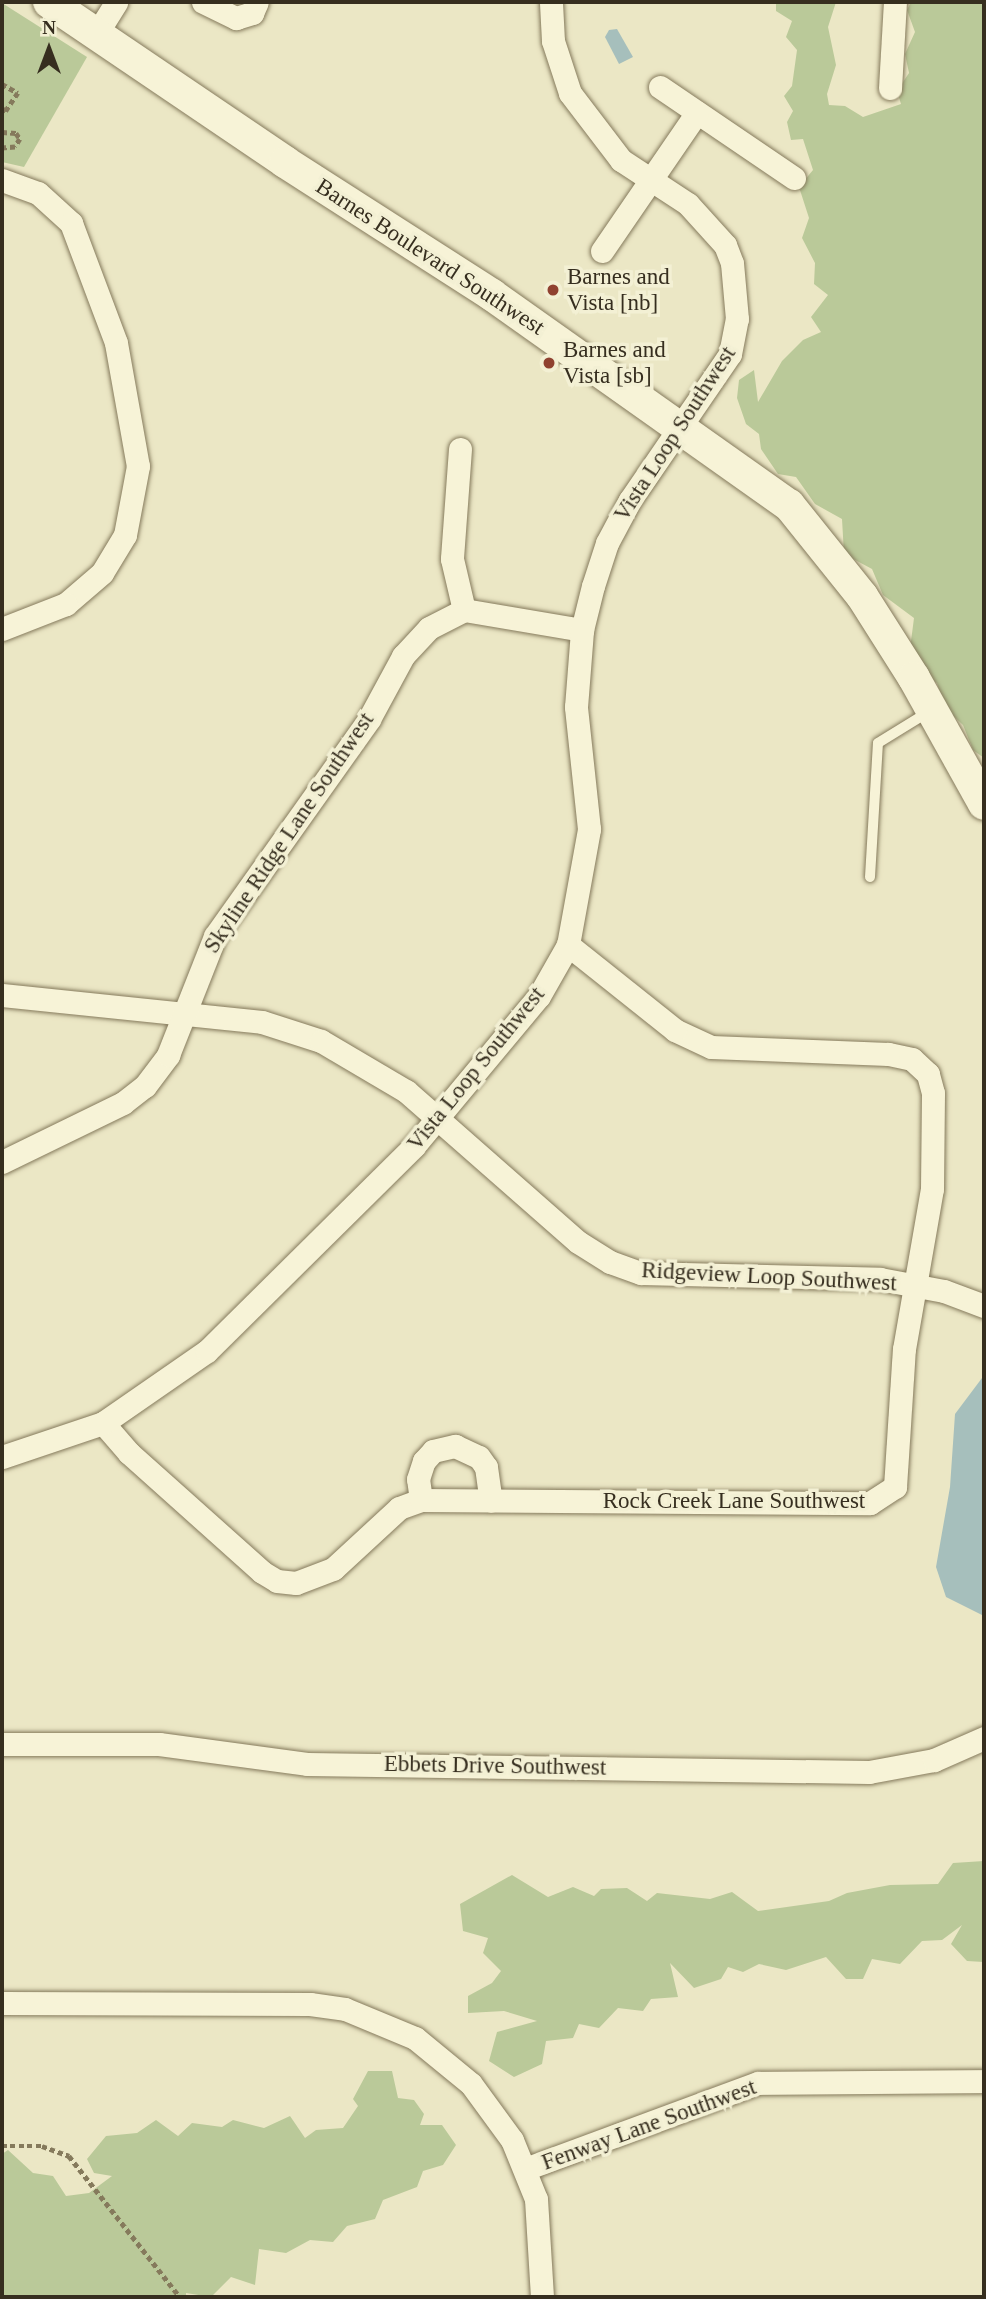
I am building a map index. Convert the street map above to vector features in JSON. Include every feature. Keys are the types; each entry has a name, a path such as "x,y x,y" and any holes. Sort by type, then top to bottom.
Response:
{"street":[{"name":"Barnes Boulevard Southwest","path":"49,2 680,425 789,505 862,596 932,710 984,804"},
{"path":"97,33 116,2"},
{"path":"203,2 236,18 252,13 257,2"},
{"name":"Vista Loop Southwest","path":"2,1457 103,1423 207,1352 438,1119 539,996 568,945 589,829 576,707 582,630 607,543 680,425 730,354 737,337 732,263 725,245 688,204 621,160 599,136 570,93 553,41 551,2"},
{"path":"890,88 895,2"},
{"path":"660,87 794,178"},
{"path":"602,251 696,112"},
{"path":"2,180 38,193 71,223 116,343 138,466 133,511 102,573 66,604 2,629"},
{"path":"460,449 452,559 464,610 582,630"},
{"name":"Skyline Ridge Lane Southwest","path":"2,1162 122,1103 145,1086 168,1055 215,936 369,719 403,656 429,628 464,610"},
{"name":"Rock Creek Lane Southwest","path":"103,1423 128,1453 262,1572 277,1581 316,1579 399,1508 421,1500 870,1503 885,1497 895,1487 899,1473 904,1349 932,1189 933,1093 928,1074 912,1059 888,1054 711,1047 675,1030 568,945"},
{"name":"Ridgeview Loop Southwest","path":"2,995 262,1022 321,1041 369,1066 438,1119 578,1242 610,1262 641,1273 672,1276 880,1279 916,1286 984,1306"},
{"path":"421,1500 418,1479 424,1461 433,1451 455,1446 479,1457 485,1466 491,1501"},
{"name":"Ebbets Drive Southwest","path":"2,1744 159,1744 307,1764 869,1772 934,1760 984,1738"},
{"path":"2,2003 270,2002 345,2009 385,2023 442,2056 494,2112 525,2169 541,2236 542,2297"},
{"name":"Fenway Lane Southwest","path":"525,2169 758,2084 984,2081"}],"lane":[{"path":"870,877 878,743 932,710"}],"path":[{"path":"2,84 18,93 6,111 2,108"},
{"path":"2,132 16,133 20,139 15,146 2,148"},
{"path":"2,2146 42,2147 69,2156 180,2297"}],"green space":[{"path":"776,2 836,2 828,27 836,65 827,94 829,105 845,106 863,117 901,104 897,91 909,73 905,54 915,32 907,10 911,2 984,2 984,758 973,750 963,725 944,707 937,683 915,669 910,649 914,618 883,595 872,569 844,554 842,519 815,504 796,477 778,474 761,449 759,434 746,424 737,398 739,380 754,370 758,402 782,361 803,340 821,332 811,317 828,295 814,284 815,263 802,238 809,218 799,187 813,170 803,139 791,140 787,122 793,111 784,96 792,86 797,50 786,37 792,21 776,11"},
{"path":"2,3 87,57 24,167 2,162"},
{"path":"984,1861 984,1962 967,1961 951,1944 962,1925 942,1940 922,1941 900,1964 872,1959 863,1979 846,1979 826,1957 786,1970 759,1964 743,1972 728,1967 721,1979 694,1988 670,1963 678,1997 651,1999 643,2011 618,2008 599,2028 579,2024 573,2038 546,2041 542,2064 514,2077 489,2061 497,2032 537,2021 504,2011 468,2013 468,1996 492,1983 501,1971 483,1953 488,1938 463,1931 460,1904 512,1875 548,1897 573,1887 594,1896 601,1889 627,1888 647,1901 657,1893 710,1899 732,1892 758,1911 829,1901 847,1893 890,1885 938,1884 953,1863"},
{"path":"368,2071 392,2071 398,2098 414,2100 424,2114 420,2125 442,2125 456,2145 443,2165 423,2171 417,2187 383,2200 375,2219 347,2226 333,2242 310,2240 286,2253 259,2249 255,2285 231,2277 211,2297 186,2293 186,2297 2,2297 2,2154 8,2150 33,2173 53,2176 66,2196 89,2193 112,2176 94,2173 87,2159 106,2136 137,2133 156,2120 178,2136 192,2123 222,2127 233,2120 264,2128 290,2116 305,2138 316,2130 343,2128 358,2106 353,2099"}],"water":[{"path":"617,29 633,57 619,64 605,37 609,30"},
{"path":"982,1378 984,1616 946,1597 936,1567 950,1487 955,1414"}],"place":[{"name":"Barnes and Vista [nb]","path":"553,290"},
{"name":"Barnes and Vista [sb]","path":"549,363"}]}
